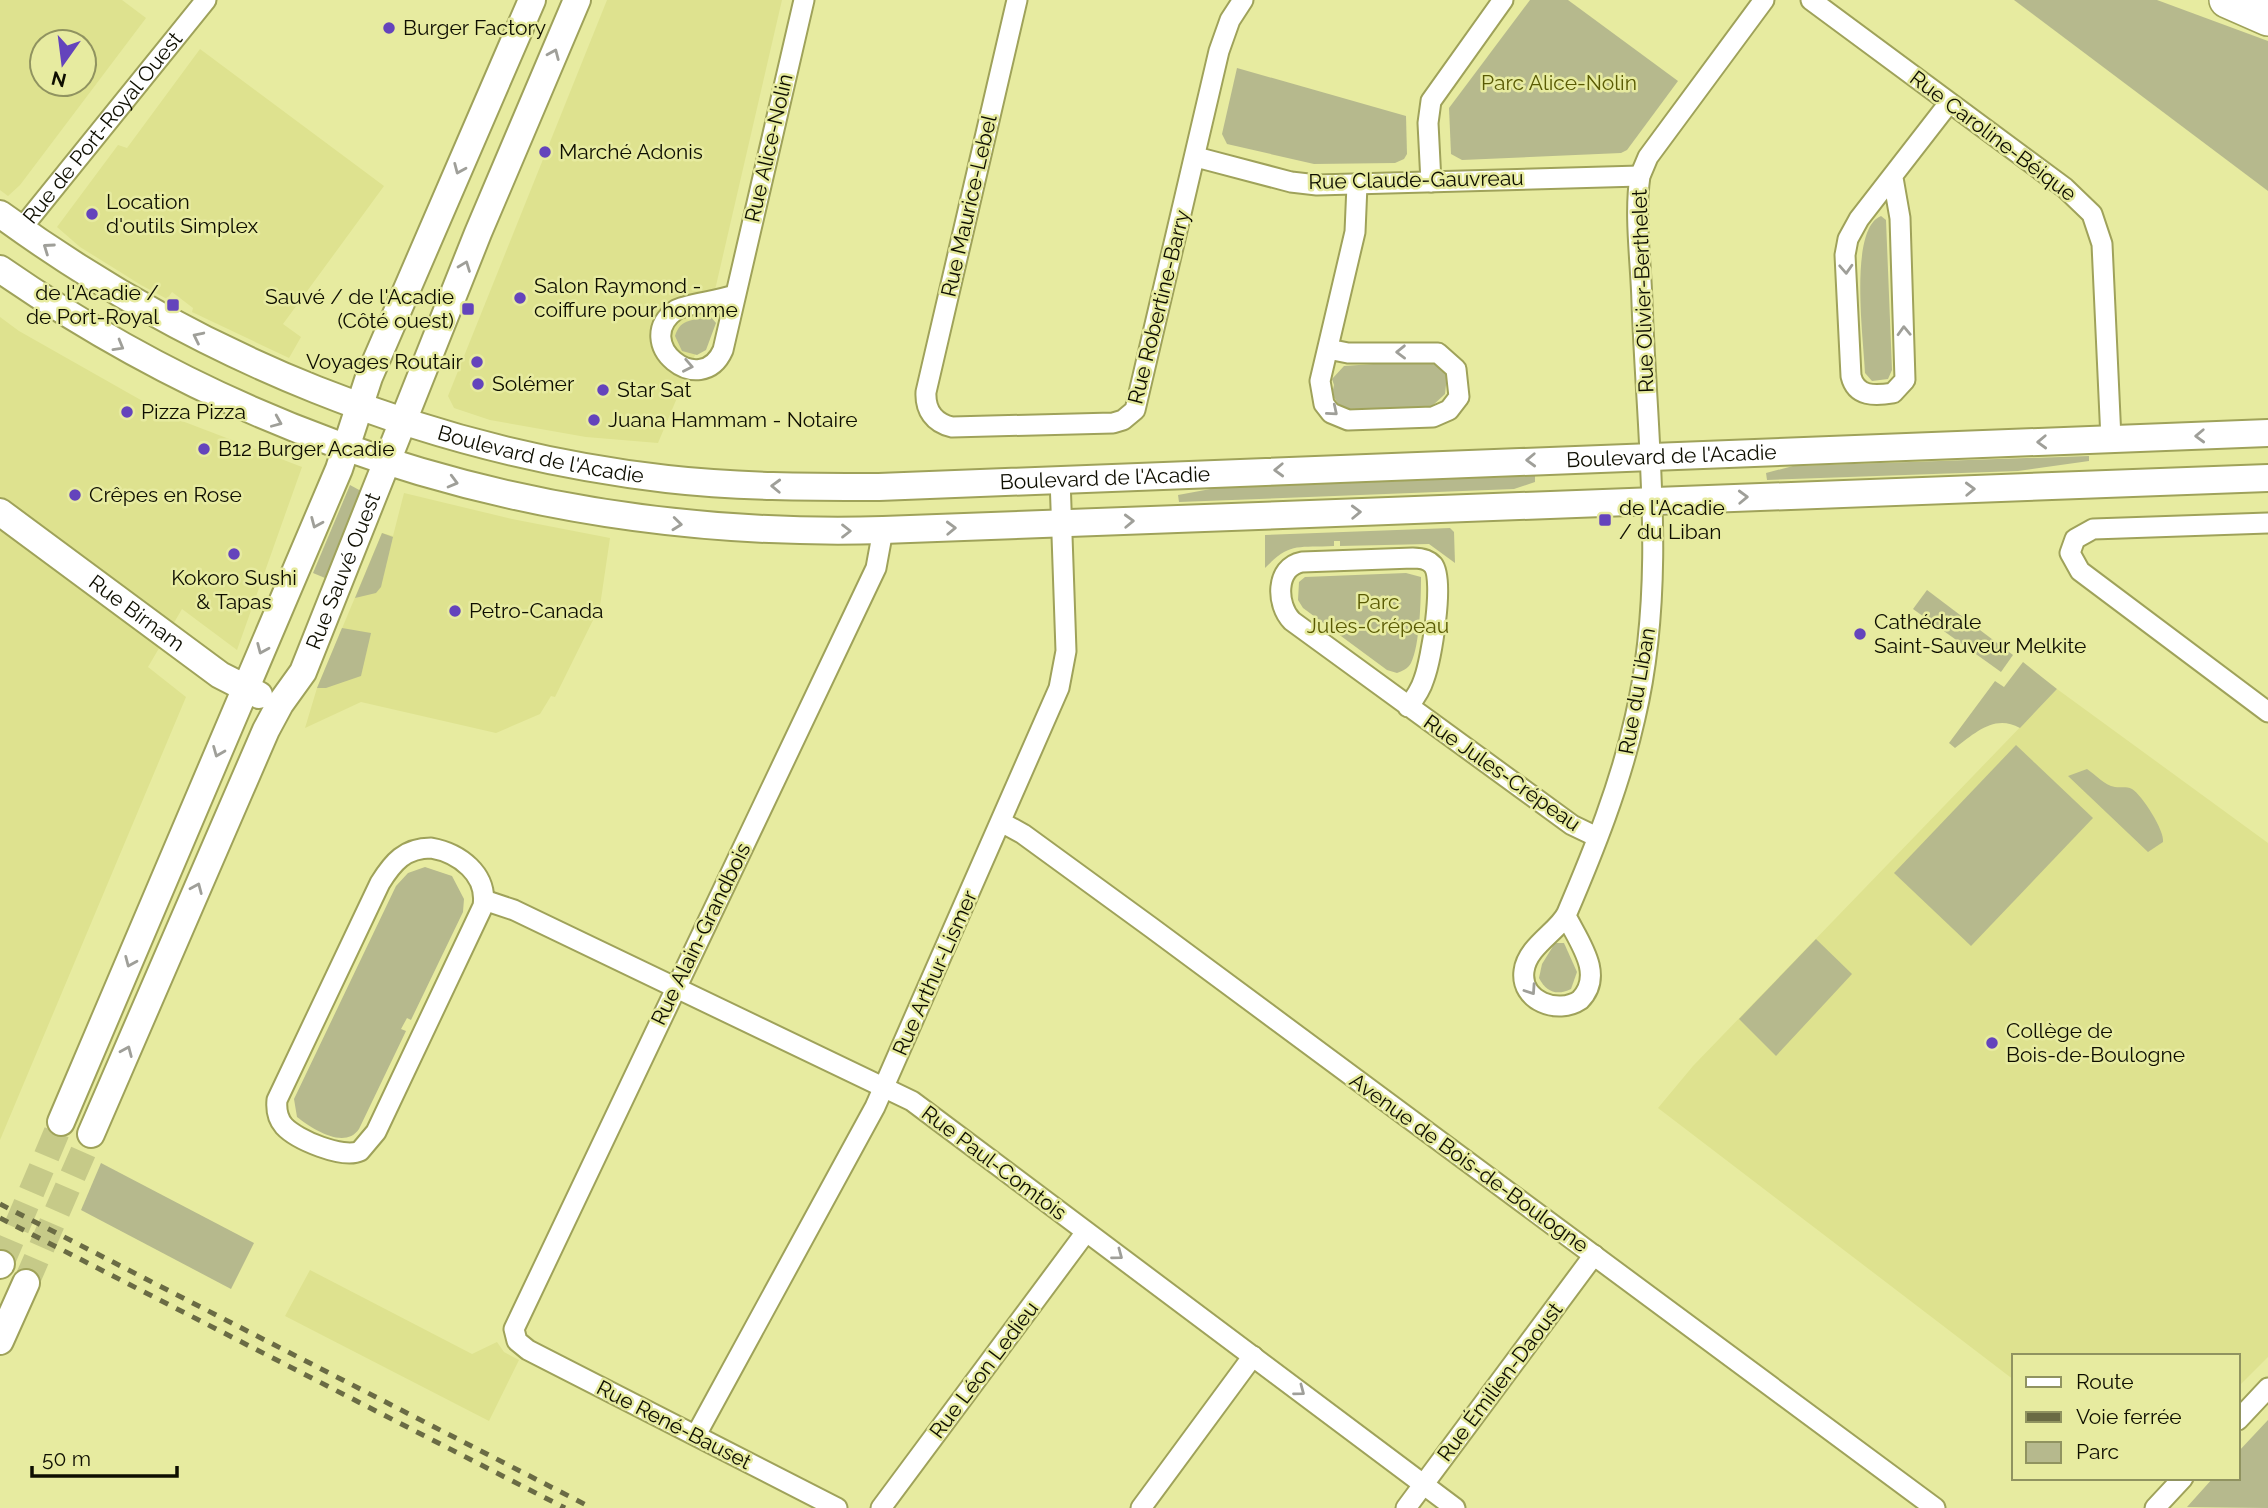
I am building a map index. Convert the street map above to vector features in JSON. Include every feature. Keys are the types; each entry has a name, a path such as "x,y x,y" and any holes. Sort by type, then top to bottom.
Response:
{"highway":[{"path":"2227,0 2268,18"}],"main road":[{"name":"Rue Sauvé Ouest","path":"61,1122 346,449 369,377 532,0"},
{"name":"Rue Sauvé Ouest","path":"91,1135 280,704 303,672 478,233 577,0"},
{"name":"Rue de Port-Royal Ouest","path":"0,258 10,221"},
{"name":"Boulevard de l'Acadie","path":"10,221 114,291 182,330 260,367 359,407 543,459 644,476 713,484 844,487 2268,433"},
{"path":"0,269 86,326 167,372 246,410 346,449 531,501 633,519 736,529 883,530 2268,478"},
{"name":"Rue Birnam","path":"0,512 220,676 280,704"},
{"path":"0,1341 26,1283"}],"street":[{"name":"Rue de Port-Royal Ouest","path":"10,221 206,0"},
{"name":"Rue Alice-Nolin","path":"734,295 804,0"},
{"name":"Rue Maurice-Lebel","path":"929,412 926,391 1017,0"},
{"name":"Rue Robertine-Barry","path":"929,412 943,425 957,428 1113,423 1132,414 1139,401 1222,40 1243,0"},
{"path":"1431,182 1428,123 1431,101 1503,0"},
{"name":"Rue Olivier-Berthelet","path":"1648,455 1640,176 1648,157 1765,0"},
{"name":"Rue Caroline-Béique","path":"1811,0 2087,207 2096,222 2102,244 2110,439"},
{"path":"1893,178 1900,218 1905,380 1893,393 1868,394 1860,391 1852,381 1845,254 1855,225 1949,103"},
{"name":"Rue Claude-Gauvreau","path":"1196,157 1304,184 1357,185 1640,176"},
{"path":"1328,349 1348,353 1438,353 1456,369 1459,397 1449,411 1439,416 1342,419 1327,409 1320,393 1328,349 1356,225 1357,185"},
{"name":"Rue du Liban","path":"1566,916 1591,967 1592,979 1588,991 1580,1000 1557,1008 1535,998 1525,984 1524,973 1528,959 1548,932 1566,916 1625,757 1645,665 1651,592 1648,455"},
{"name":"Rue Arthur-Lismer","path":"696,1435 884,1087 1065,670 1060,478"},
{"path":"2268,523 2093,529 2079,535 2071,548 2073,563 2080,571 2268,712"},
{"name":"Rue Alain-Grandbois","path":"515,1336 520,1312 876,568 883,530"},
{"name":"Rue Jules-Crépeau","path":"1408,708 1424,679 1431,650 1438,579 1434,566 1426,560 1413,558 1302,562 1290,567 1282,578 1281,599 1288,618 1408,708 1572,825 1597,837"},
{"name":"Avenue de Bois-de-Boulogne","path":"1001,822 1023,834 1936,1508"},
{"path":"418,849 448,852 458,856 474,872 483,889 484,900 476,923 368,1145 356,1154 341,1154 288,1129 278,1116 279,1094 391,866 405,854 418,849"},
{"name":"Rue Paul-Comtois","path":"484,900 506,907 912,1101 1455,1508"},
{"name":"Rue Léon Ledieu","path":"881,1508 1086,1231"},
{"name":"Rue Émilien-Daoust","path":"1406,1508 1594,1255"},
{"name":"Rue René-Bauset","path":"515,1336 528,1350 837,1508"},
{"path":"1140,1508 1253,1356"},
{"path":"2240,1418 2268,1388"},
{"path":"2155,1508 2181,1480"}],"shaded area":[{"path":"0,0 122,0 146,18 98,82 98,28 28,28 28,98 86,98 20,185 8,196 0,190"},
{"path":"607,0 782,0 706,329 658,443 586,437 490,420 454,408 448,396"},
{"path":"200,49 384,186 283,324 301,337 289,358 192,312 193,308 172,292 167,299 141,285 80,247 57,227 118,145 127,148"},
{"path":"0,317 19,331 169,416 302,467 237,650 182,609 148,667 186,697 0,1140"},
{"path":"404,493 512,519 610,538 600,606 555,697 551,696 540,714 496,733 361,702 305,728 317,688 382,533 393,536"},
{"name":"Collège de Bois-de-Boulogne","path":"2057,689 2268,843 2268,1357 2240,1385 2240,1354 2012,1354 2012,1378 1658,1108 1693,1066"},
{"path":"310,1270 472,1354 497,1342 504,1352 519,1360 489,1421 285,1316"}],"green space":[{"name":"Parc Alice-Nolin","path":"1530,0 1568,0 1678,81 1627,150 1621,153 1462,160 1451,154 1449,108"},
{"path":"2014,0 2157,0 2268,41 2268,191"},
{"path":"1237,68 1406,116 1407,154 1404,159 1395,163 1314,164 1227,144 1222,134"},
{"path":"1881,216 1886,220 1892,370 1888,379 1872,381 1865,373 1861,263 1864,242 1871,225"},
{"path":"711,317 716,323 706,350 697,355 682,351 675,336 681,326 689,321"},
{"path":"1417,361 1436,364 1447,376 1445,394 1431,407 1347,409 1338,404 1332,394 1332,379 1344,366"},
{"path":"2089,456 2089,461 2018,471 1767,480 1766,473 1793,466"},
{"path":"1535,476 1535,482 1514,489 1179,502 1178,495 1216,488"},
{"path":"350,485 361,491 325,578 313,573"},
{"path":"1450,528 1454,532 1455,563 1429,544 1340,546 1340,541 1334,541 1334,546 1288,550 1265,568 1265,535"},
{"path":"382,533 393,537 381,587 376,593 355,598"},
{"name":"Parc Jules-Crépeau","path":"1406,573 1421,577 1419,621 1411,663 1397,673 1387,670 1303,608 1298,600 1299,582 1305,577"},
{"path":"1927,590 2013,655 2001,672 1913,609"},
{"path":"342,628 371,633 361,676 326,688 317,688"},
{"path":"2023,662 2057,689 2020,728 2011,724 1994,724 1978,731 1955,748 1949,743 1995,681 2004,687"},
{"path":"2016,745 2093,818 1971,946 1894,873"},
{"path":"2087,769 2107,784 2130,788 2136,793 2157,822 2163,842 2148,852 2068,776"},
{"path":"425,867 452,876 464,899 463,912 411,1020 407,1018 401,1029 406,1031 359,1129 346,1138 328,1135 297,1117 294,1099 396,886 408,873"},
{"path":"1816,939 1852,974 1776,1056 1739,1019"},
{"path":"1555,943 1564,943 1577,972 1571,989 1561,992 1549,989 1539,978 1542,964"},
{"path":"101,1163 254,1243 231,1289 81,1210"},
{"path":"2268,1420 2268,1508 2187,1507 2211,1480 2240,1480 2240,1450"}],"tunnel":[{"path":"1,1264 61,1122"},
{"path":"26,1283 91,1134"}],"railway":[{"path":"0,1204 592,1508"},
{"path":"0,1218 565,1508"}],"place":[{"name":"Burger Factory","path":"389,28"},
{"name":"Marché Adonis","path":"545,152"},
{"name":"Location d'outils Simplex","path":"92,214"},
{"name":"Salon Raymond - coiffure pour homme","path":"520,298"},
{"name":"de l'Acadie / de Port-Royal","path":"173,305"},
{"name":"Sauvé / de l'Acadie (Côté ouest)","path":"468,309"},
{"name":"Voyages Routair","path":"477,362"},
{"name":"Solémer","path":"478,384"},
{"name":"Star Sat","path":"603,390"},
{"name":"Pizza Pizza","path":"127,412"},
{"name":"Juana Hammam - Notaire","path":"594,420"},
{"name":"B12 Burger Acadie","path":"204,449"},
{"name":"Crêpes en Rose","path":"75,495"},
{"name":"de l'Acadie / du Liban","path":"1605,520"},
{"name":"Kokoro Sushi & Tapas","path":"234,554"},
{"name":"Petro-Canada","path":"455,611"},
{"name":"Cathédrale Saint-Sauveur Melkite","path":"1860,634"},
{"name":"Collège de Bois-de-Boulogne","path":"1992,1043"}]}
